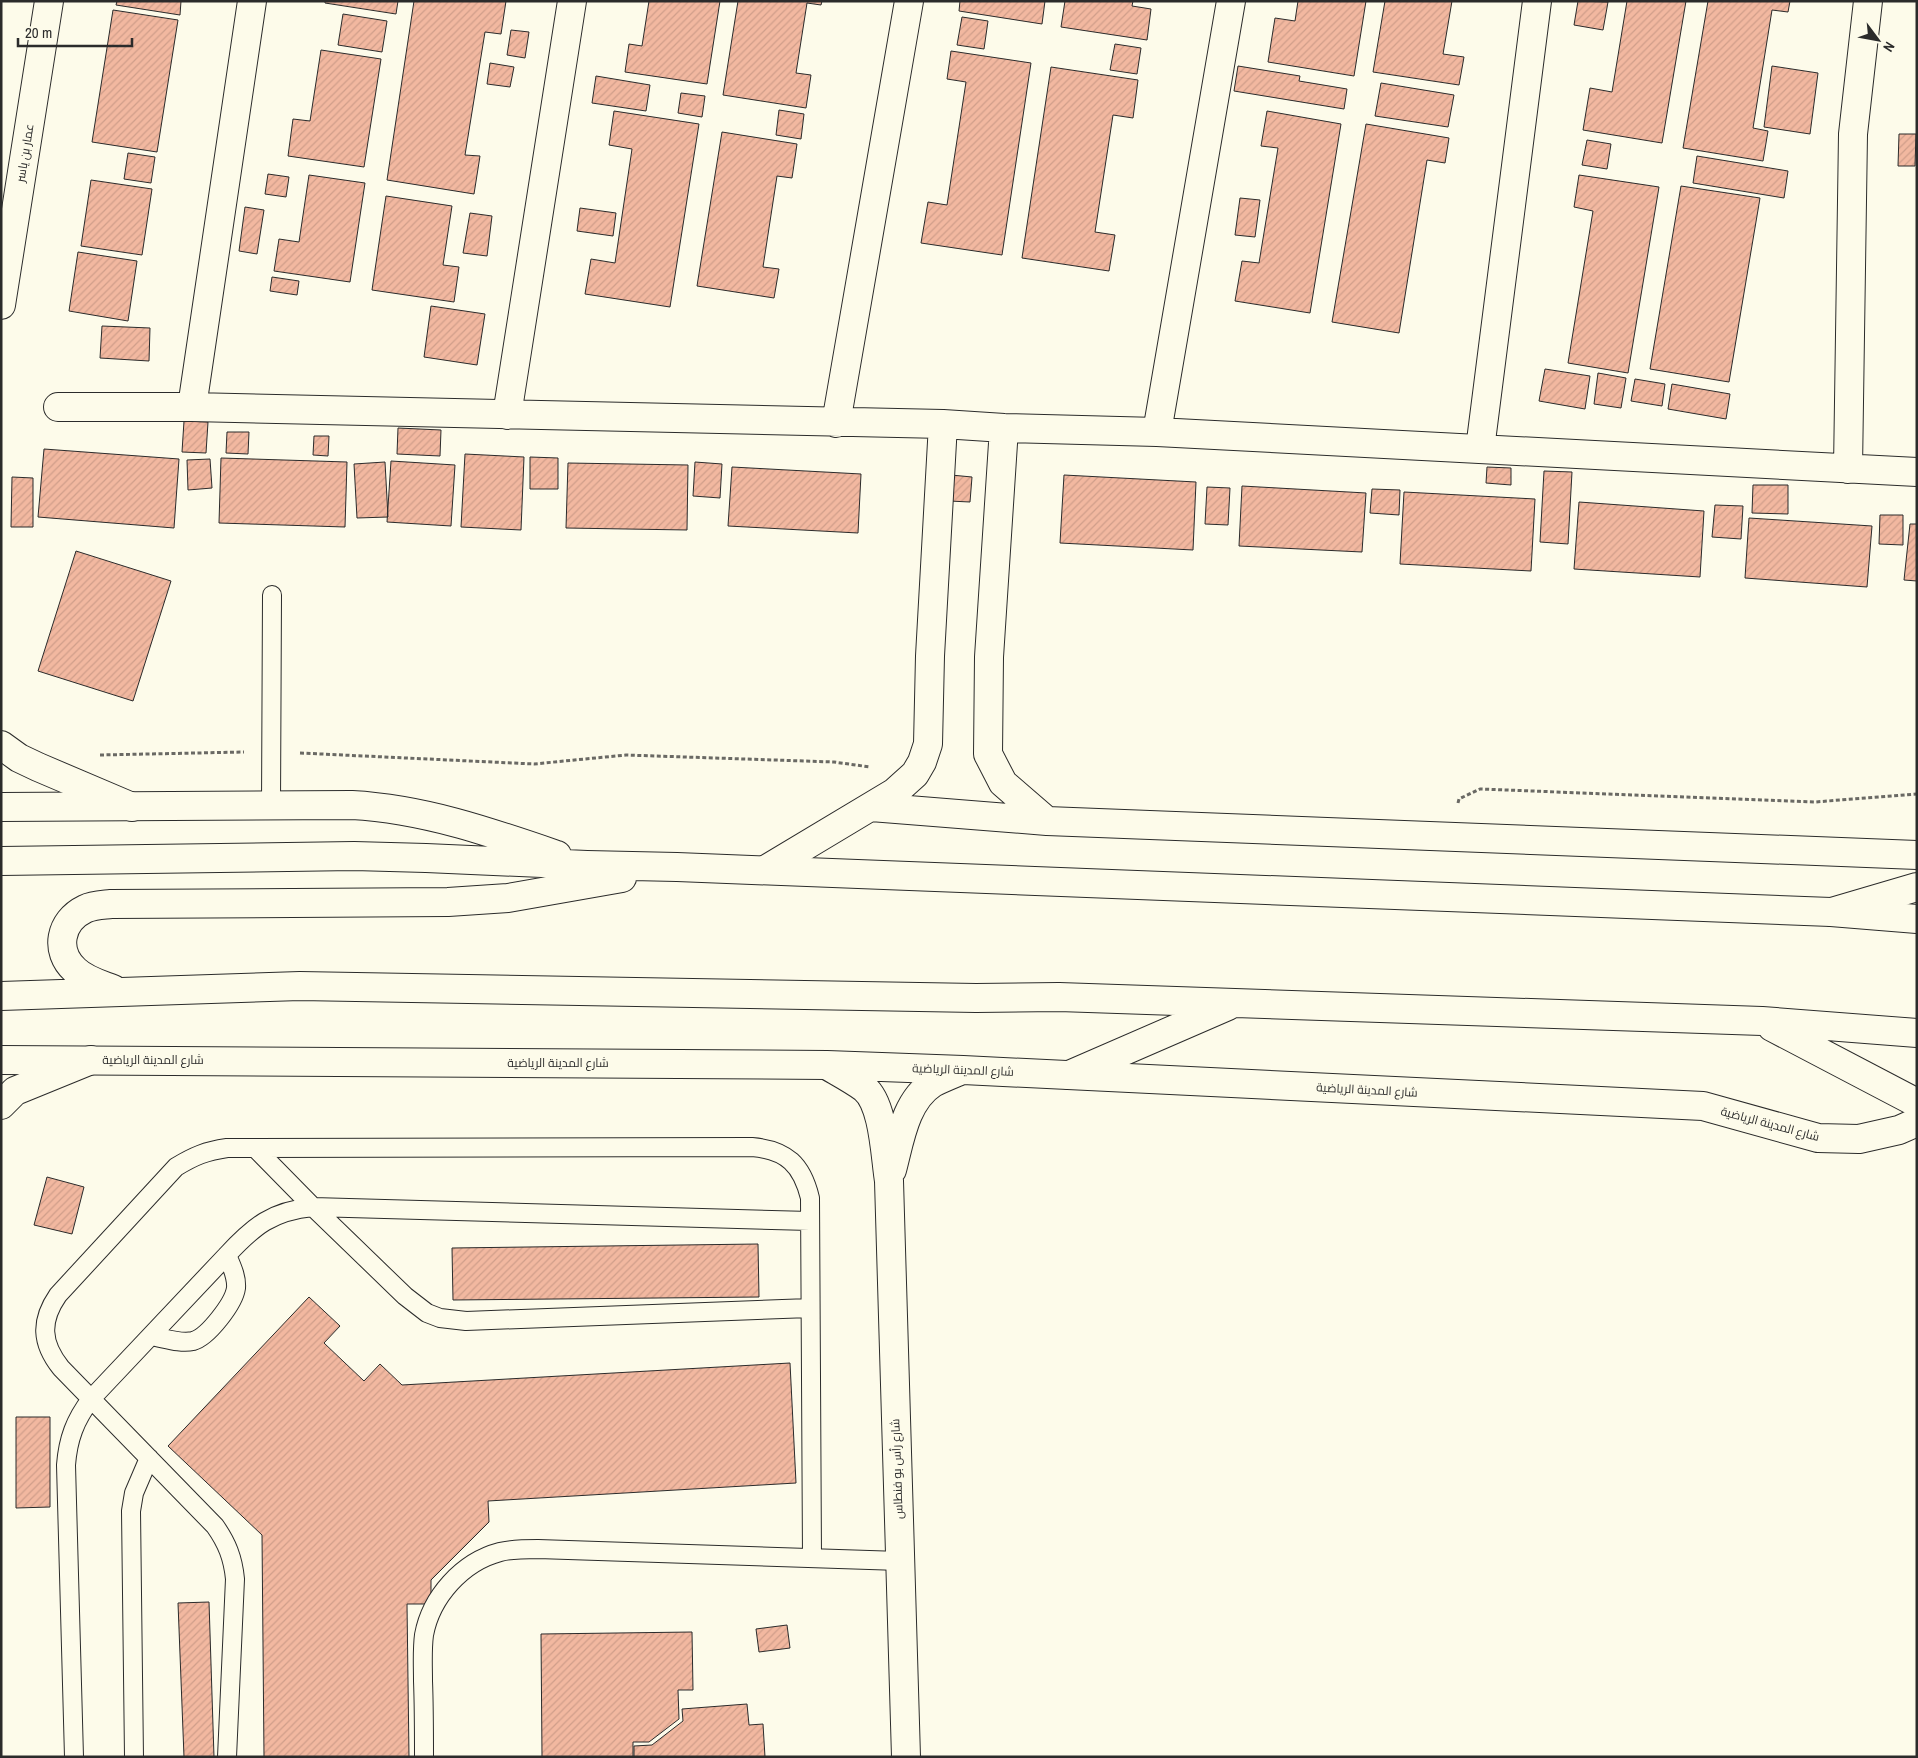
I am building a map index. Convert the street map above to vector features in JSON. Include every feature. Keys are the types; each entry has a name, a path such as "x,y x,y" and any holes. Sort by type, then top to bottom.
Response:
{"street":[{"name":"عمار بن ياسر","path":"1,305 49,1"},
{"path":"192,407 252,1"},
{"path":"508,415 572,1"},
{"path":"836,422 909,1"},
{"path":"1157,432 1231,1"},
{"path":"1480,449 1537,1"},
{"path":"1848,468 1852,134 1868,1"},
{"path":"58,407 192,407 943,424 1004,428 1157,432 1917,472"},
{"path":"766,870 894,792 915,774 922,762 928,744 930,656 943,424"},
{"path":"1004,428 989,657 988,754 1003,782 1048,821"},
{"path":"1,745 19,758 38,767 134,808"},
{"path":"1,807 134,808 352,805 381,807 415,812 483,830 587,865"},
{"path":"871,807 1048,821 1917,855"},
{"path":"1,861 354,856 766,870 1831,912 1917,920"},
{"path":"119,992 82,976 74,969 63,952 63,932 67,924 71,918 86,908 111,904 448,902 508,898 677,867"},
{"path":"1831,912 1917,887"},
{"path":"1,983 42,994"},
{"path":"1,996 300,986 976,998 1060,997 1762,1021 1917,1033"},
{"path":"1069,1075 1236,1002"},
{"path":"1762,1021 1917,1103"},
{"name":"شارع المدينة الرياضية","path":"1,1060 827,1065 1703,1106 1818,1138 1859,1139 1899,1130 1917,1122"},
{"path":"1,1105 15,1091 91,1060"},
{"name":"شارع رأس بو فنطاس","path":"827,1065 865,1089 871,1096 879,1115 889,1181 906,1757"},
{"name":"شارع رأس بو فنطاس","path":"889,1181 904,1126 916,1100 934,1083 963,1070"}],"lane":[{"path":"271,806 272,595"},
{"path":"227,1757 234,1593 234,1564 230,1551 214,1526 61,1368 52,1357 47,1344 45,1330 46,1318 58,1295 176,1168 193,1156 210,1150 227,1148 765,1148 789,1158 798,1167 806,1182 810,1198 812,1558"},
{"path":"255,1148 405,1296 428,1313 440,1318 453,1321 810,1308"},
{"path":"74,1757 66,1465 67,1447 72,1430 80,1413 91,1399 248,1233 271,1217 285,1211 313,1207 810,1221"},
{"path":"151,1336 186,1342 200,1338 205,1334 230,1305 234,1296 235,1278 227,1255"},
{"path":"134,1757 131,1511 134,1493 149,1458"},
{"path":"424,1757 423,1655 424,1636 429,1616 449,1583 481,1559 499,1553 528,1549 900,1561"}],"path":[{"path":"92,755 271,752 534,764 626,755 834,762 915,774"},
{"path":"1452,836 1453,812 1459,799 1480,789 1815,802 1917,794"}],"building":[{"path":"117,1 181,1 180,15 116,5"},
{"path":"325,1 398,1 396,14 325,3"},
{"path":"414,1 506,1 501,34 485,32 465,155 480,156 474,194 387,180"},
{"path":"649,1 720,1 707,84 625,72 629,44 642,46"},
{"path":"738,1 822,1 821,5 807,3 796,73 811,75 806,108 723,95"},
{"path":"960,1 1045,1 1042,24 959,11"},
{"path":"1065,1 1133,1 1132,6 1151,9 1147,40 1061,27"},
{"path":"1298,1 1366,1 1354,76 1268,62 1275,18 1295,21"},
{"path":"1385,1 1452,1 1443,54 1464,57 1459,85 1373,72"},
{"path":"1578,1 1608,2 1603,30 1574,25"},
{"path":"1627,1 1686,1 1662,143 1583,130 1590,88 1612,92"},
{"path":"1708,1 1790,1 1788,12 1772,10 1753,128 1768,131 1763,161 1683,148"},
{"path":"113,10 178,20 157,152 92,142"},
{"path":"343,14 387,21 382,52 338,45"},
{"path":"962,17 988,21 984,49 957,45"},
{"path":"511,30 529,32 525,58 507,55"},
{"path":"1115,44 1141,48 1137,74 1110,70"},
{"path":"321,50 381,59 364,167 288,156 293,119 310,121"},
{"path":"951,51 1031,63 1002,255 921,243 928,202 947,205 966,82 947,79"},
{"path":"490,63 514,67 510,87 487,84"},
{"path":"1238,66 1300,76 1299,81 1347,89 1344,109 1234,91"},
{"path":"1772,66 1818,73 1810,134 1764,127"},
{"path":"1051,67 1138,80 1133,118 1113,115 1095,232 1115,235 1109,271 1022,258"},
{"path":"596,76 650,85 646,111 592,103"},
{"path":"1381,83 1454,95 1448,127 1375,116"},
{"path":"681,93 705,96 702,117 678,113"},
{"path":"779,110 804,114 801,139 776,135"},
{"path":"614,111 699,124 670,307 585,294 591,259 615,263 632,149 609,145"},
{"path":"1267,111 1341,124 1310,313 1235,301 1242,261 1259,263 1278,148 1261,146"},
{"path":"1366,124 1449,138 1445,163 1427,160 1399,333 1332,322"},
{"path":"722,132 797,144 792,178 777,176 763,267 779,269 774,298 697,286"},
{"path":"1899,134 1916,134 1915,166 1898,166"},
{"path":"1587,140 1611,144 1607,169 1582,165"},
{"path":"128,153 155,157 151,183 124,179"},
{"path":"1697,156 1788,171 1784,198 1693,183"},
{"path":"268,174 289,177 286,197 265,194"},
{"path":"309,175 365,183 350,282 274,271 279,239 299,242"},
{"path":"1579,175 1659,187 1628,373 1568,363 1593,211 1574,207"},
{"path":"91,180 152,189 142,255 81,246"},
{"path":"1681,186 1760,198 1729,382 1650,369"},
{"path":"386,196 452,206 443,265 459,267 454,302 372,290"},
{"path":"1240,198 1260,200 1255,237 1235,235"},
{"path":"245,207 264,210 257,254 239,251"},
{"path":"580,208 616,213 613,236 577,231"},
{"path":"470,213 492,216 487,256 463,253"},
{"path":"78,252 137,261 128,321 69,311"},
{"path":"272,277 299,281 297,295 270,291"},
{"path":"431,306 485,314 477,365 424,357"},
{"path":"102,326 150,328 149,361 100,358"},
{"path":"1545,369 1590,376 1585,409 1539,401"},
{"path":"1598,373 1626,378 1621,408 1594,404"},
{"path":"1635,379 1665,384 1662,406 1631,401"},
{"path":"1672,384 1730,394 1726,419 1668,409"},
{"path":"184,421 208,422 206,453 182,452"},
{"path":"398,428 441,430 440,456 397,454"},
{"path":"227,432 249,432 248,454 226,453"},
{"path":"314,436 329,436 328,456 313,455"},
{"path":"44,449 179,459 174,528 38,517"},
{"path":"465,454 524,457 521,530 461,527"},
{"path":"530,457 558,458 558,489 530,489"},
{"path":"221,458 347,462 345,527 219,523"},
{"path":"210,459 212,488 188,490 187,460"},
{"path":"391,461 455,465 451,526 387,522"},
{"path":"385,462 388,517 357,518 354,464"},
{"path":"695,462 722,464 720,498 693,496"},
{"path":"568,463 688,465 687,530 566,528"},
{"path":"732,467 861,474 858,533 728,526"},
{"path":"1487,467 1511,468 1511,485 1486,483"},
{"path":"1544,471 1572,472 1568,544 1540,542"},
{"path":"951,475 972,477 970,502 949,501"},
{"path":"1064,475 1196,482 1193,550 1060,543"},
{"path":"12,477 33,478 33,527 11,527"},
{"path":"1753,485 1788,485 1788,514 1752,513"},
{"path":"1242,486 1366,493 1362,552 1239,546"},
{"path":"1207,487 1230,488 1228,525 1205,524"},
{"path":"1372,489 1400,490 1399,515 1370,513"},
{"path":"1404,492 1535,499 1531,571 1400,564"},
{"path":"1579,502 1704,511 1700,577 1574,569"},
{"path":"1715,505 1743,506 1741,539 1712,537"},
{"path":"1880,515 1903,515 1903,545 1879,544"},
{"path":"1749,518 1872,526 1867,587 1745,578"},
{"path":"1910,524 1917,524 1917,581 1904,580"},
{"path":"76,551 171,581 133,701 38,671"},
{"path":"47,1177 84,1187 72,1234 34,1225"},
{"path":"758,1244 759,1297 453,1300 452,1248"},
{"path":"309,1297 340,1326 324,1343 364,1381 380,1364 402,1385 790,1363 796,1483 488,1501 489,1522 431,1580 431,1604 407,1604 409,1757 264,1757 262,1535 168,1446"},
{"path":"16,1417 50,1417 50,1507 16,1508"},
{"path":"209,1602 214,1757 184,1757 178,1603"},
{"path":"787,1625 790,1648 759,1652 756,1629"},
{"path":"692,1632 693,1690 678,1690 679,1719 649,1742 633,1742 633,1757 542,1757 541,1634"},
{"path":"747,1704 749,1725 763,1724 765,1757 634,1757 634,1746 652,1745 683,1721 682,1709"}]}
